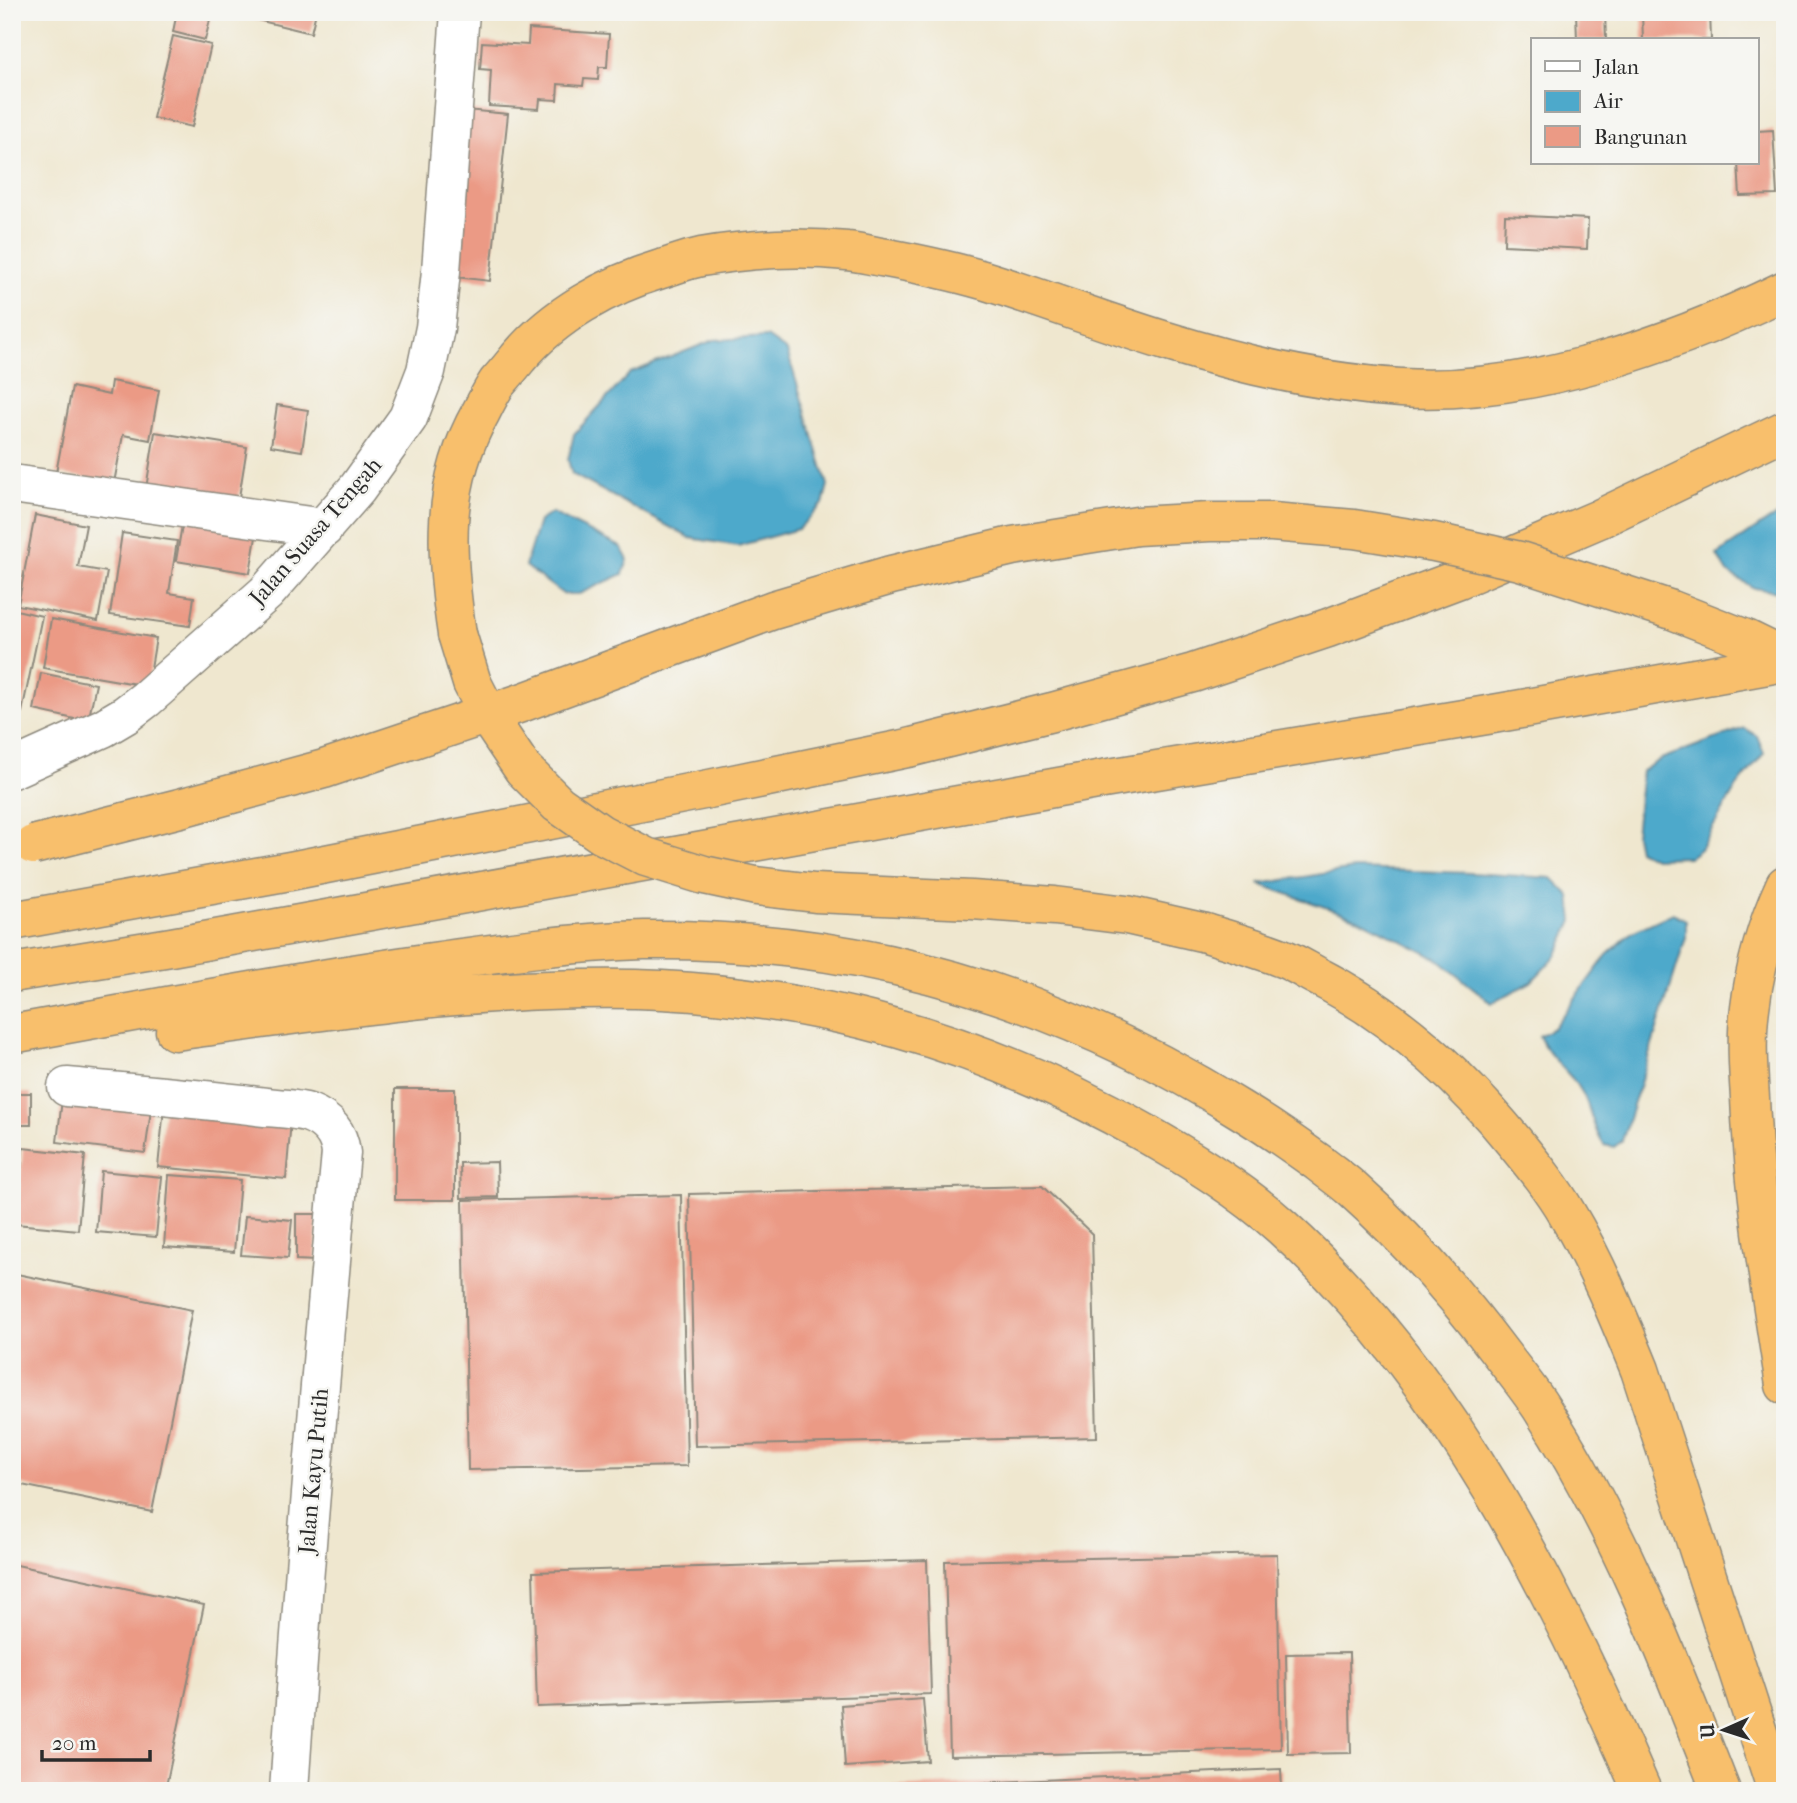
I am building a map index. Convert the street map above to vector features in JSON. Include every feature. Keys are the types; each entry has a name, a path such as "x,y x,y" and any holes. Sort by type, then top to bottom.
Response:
{"highway":[{"path":"1777,1791 1640,1370 1616,1311 1566,1212 1541,1175 1490,1112 1446,1067 1400,1027 1342,989 1284,958 1206,933 1127,915 1055,906 815,893 756,886 704,876 646,857 601,834 558,804 523,769 494,726 472,683 457,634 449,583 447,531 454,481 469,433 495,386 532,342 582,304 638,276 698,258 774,249 847,251 915,263 981,279 1168,342 1229,359 1353,383 1404,388 1456,388 1503,383 1559,372 1654,344 1785,290"},
{"path":"12,921 736,784 908,748 1103,698 1193,673 1328,628 1459,579 1599,519 1785,430"},
{"path":"22,847 324,769 521,703 773,610 891,575 1012,546 1137,526 1272,522 1354,529 1434,542 1520,561 1598,586 1746,639 1785,660"},
{"path":"12,973 171,947 1104,779 1493,714 1785,660"},
{"path":"1785,885 1772,914 1758,960 1749,1010 1748,1063 1751,1125 1766,1259 1785,1385"},
{"path":"12,1034 370,971 566,945 643,940 784,947 863,958 947,978 1043,1009 1123,1044 1203,1087 1278,1133 1349,1186 1414,1248 1476,1320 1538,1403 1583,1476 1624,1556 1663,1645 1721,1791"},
{"path":"12,1053 439,997 518,991 662,990 776,1002 834,1012 940,1040 1051,1083 1110,1112 1232,1188 1279,1225 1327,1271 1372,1320 1468,1452 1514,1526 1612,1720 1642,1791"}],"street":[{"name":"Jalan Suasa Tengah","path":"12,769 103,728 125,715 266,593 357,489 408,418 426,371 435,328 460,12"},
{"path":"12,484 324,528"},
{"name":"Jalan Kayu Putih","path":"66,1087 307,1113 327,1122 340,1144 302,1598 289,1791"}],"water":[{"path":"767,337 787,351 828,485 823,504 798,529 738,546 690,538 572,474 568,460 574,434 630,373 714,340"},
{"path":"552,513 621,547 628,560 623,574 579,594 563,594 525,566 539,521"},
{"path":"1785,514 1785,593 1754,588 1727,572 1717,555 1770,519"},
{"path":"1744,728 1757,736 1764,753 1736,788 1700,849 1689,857 1654,858 1638,850 1635,835 1642,771 1661,759"},
{"path":"1354,869 1552,878 1570,896 1573,921 1556,956 1531,982 1492,1003 1436,958 1359,919 1259,884"},
{"path":"1673,913 1686,920 1686,937 1622,1141 1614,1147 1604,1145 1596,1131 1584,1095 1539,1036 1553,1028 1607,955 1632,932"}],"building":[{"path":"177,12 210,20 205,40 173,32"},
{"path":"242,12 316,12 311,33 241,16"},
{"path":"1576,12 1605,12 1606,38 1577,38"},
{"path":"1642,12 1710,12 1711,38 1643,38"},
{"path":"529,29 609,34 607,67 599,67 598,80 584,79 583,86 558,84 557,100 540,99 539,109 489,106 491,70 480,69 482,42 528,45"},
{"path":"173,36 211,45 192,127 153,118"},
{"path":"466,110 508,114 490,281 447,276"},
{"path":"1773,130 1777,195 1740,196 1738,164 1758,164 1758,131"},
{"path":"1505,215 1588,219 1587,249 1504,245"},
{"path":"111,381 159,390 150,440 123,435 114,483 56,473 72,387 109,395"},
{"path":"277,405 308,410 302,451 271,446"},
{"path":"155,432 247,447 237,510 145,495"},
{"path":"184,513 258,525 250,573 176,561"},
{"path":"35,515 86,525 78,567 107,572 98,621 18,605"},
{"path":"122,533 177,541 169,593 194,597 190,626 110,615"},
{"path":"12,609 42,616 22,712 12,710"},
{"path":"51,619 156,638 148,686 43,668"},
{"path":"41,673 96,684 88,722 34,710"},
{"path":"395,1089 455,1089 455,1200 395,1200"},
{"path":"63,1091 152,1103 145,1153 57,1142"},
{"path":"12,1093 31,1093 31,1125 12,1125"},
{"path":"164,1108 291,1120 286,1179 158,1167"},
{"path":"23,1148 85,1155 78,1230 16,1224"},
{"path":"497,1162 498,1197 461,1198 460,1163"},
{"path":"101,1171 162,1177 156,1237 96,1232"},
{"path":"169,1175 240,1180 234,1252 164,1247"},
{"path":"1042,1186 1092,1234 1097,1437 695,1446 689,1194"},
{"path":"681,1195 687,1466 468,1470 463,1200"},
{"path":"296,1214 317,1214 316,1261 296,1260"},
{"path":"245,1216 292,1220 288,1258 241,1255"},
{"path":"12,1273 192,1310 152,1512 12,1483"},
{"path":"1277,1554 1281,1749 950,1756 945,1561"},
{"path":"927,1560 931,1694 537,1707 533,1572"},
{"path":"12,1564 204,1605 165,1791 12,1791"},
{"path":"1349,1653 1351,1753 1288,1754 1286,1654"},
{"path":"923,1699 928,1761 845,1767 841,1705"},
{"path":"1281,1769 1282,1791 846,1791 846,1789"}]}
